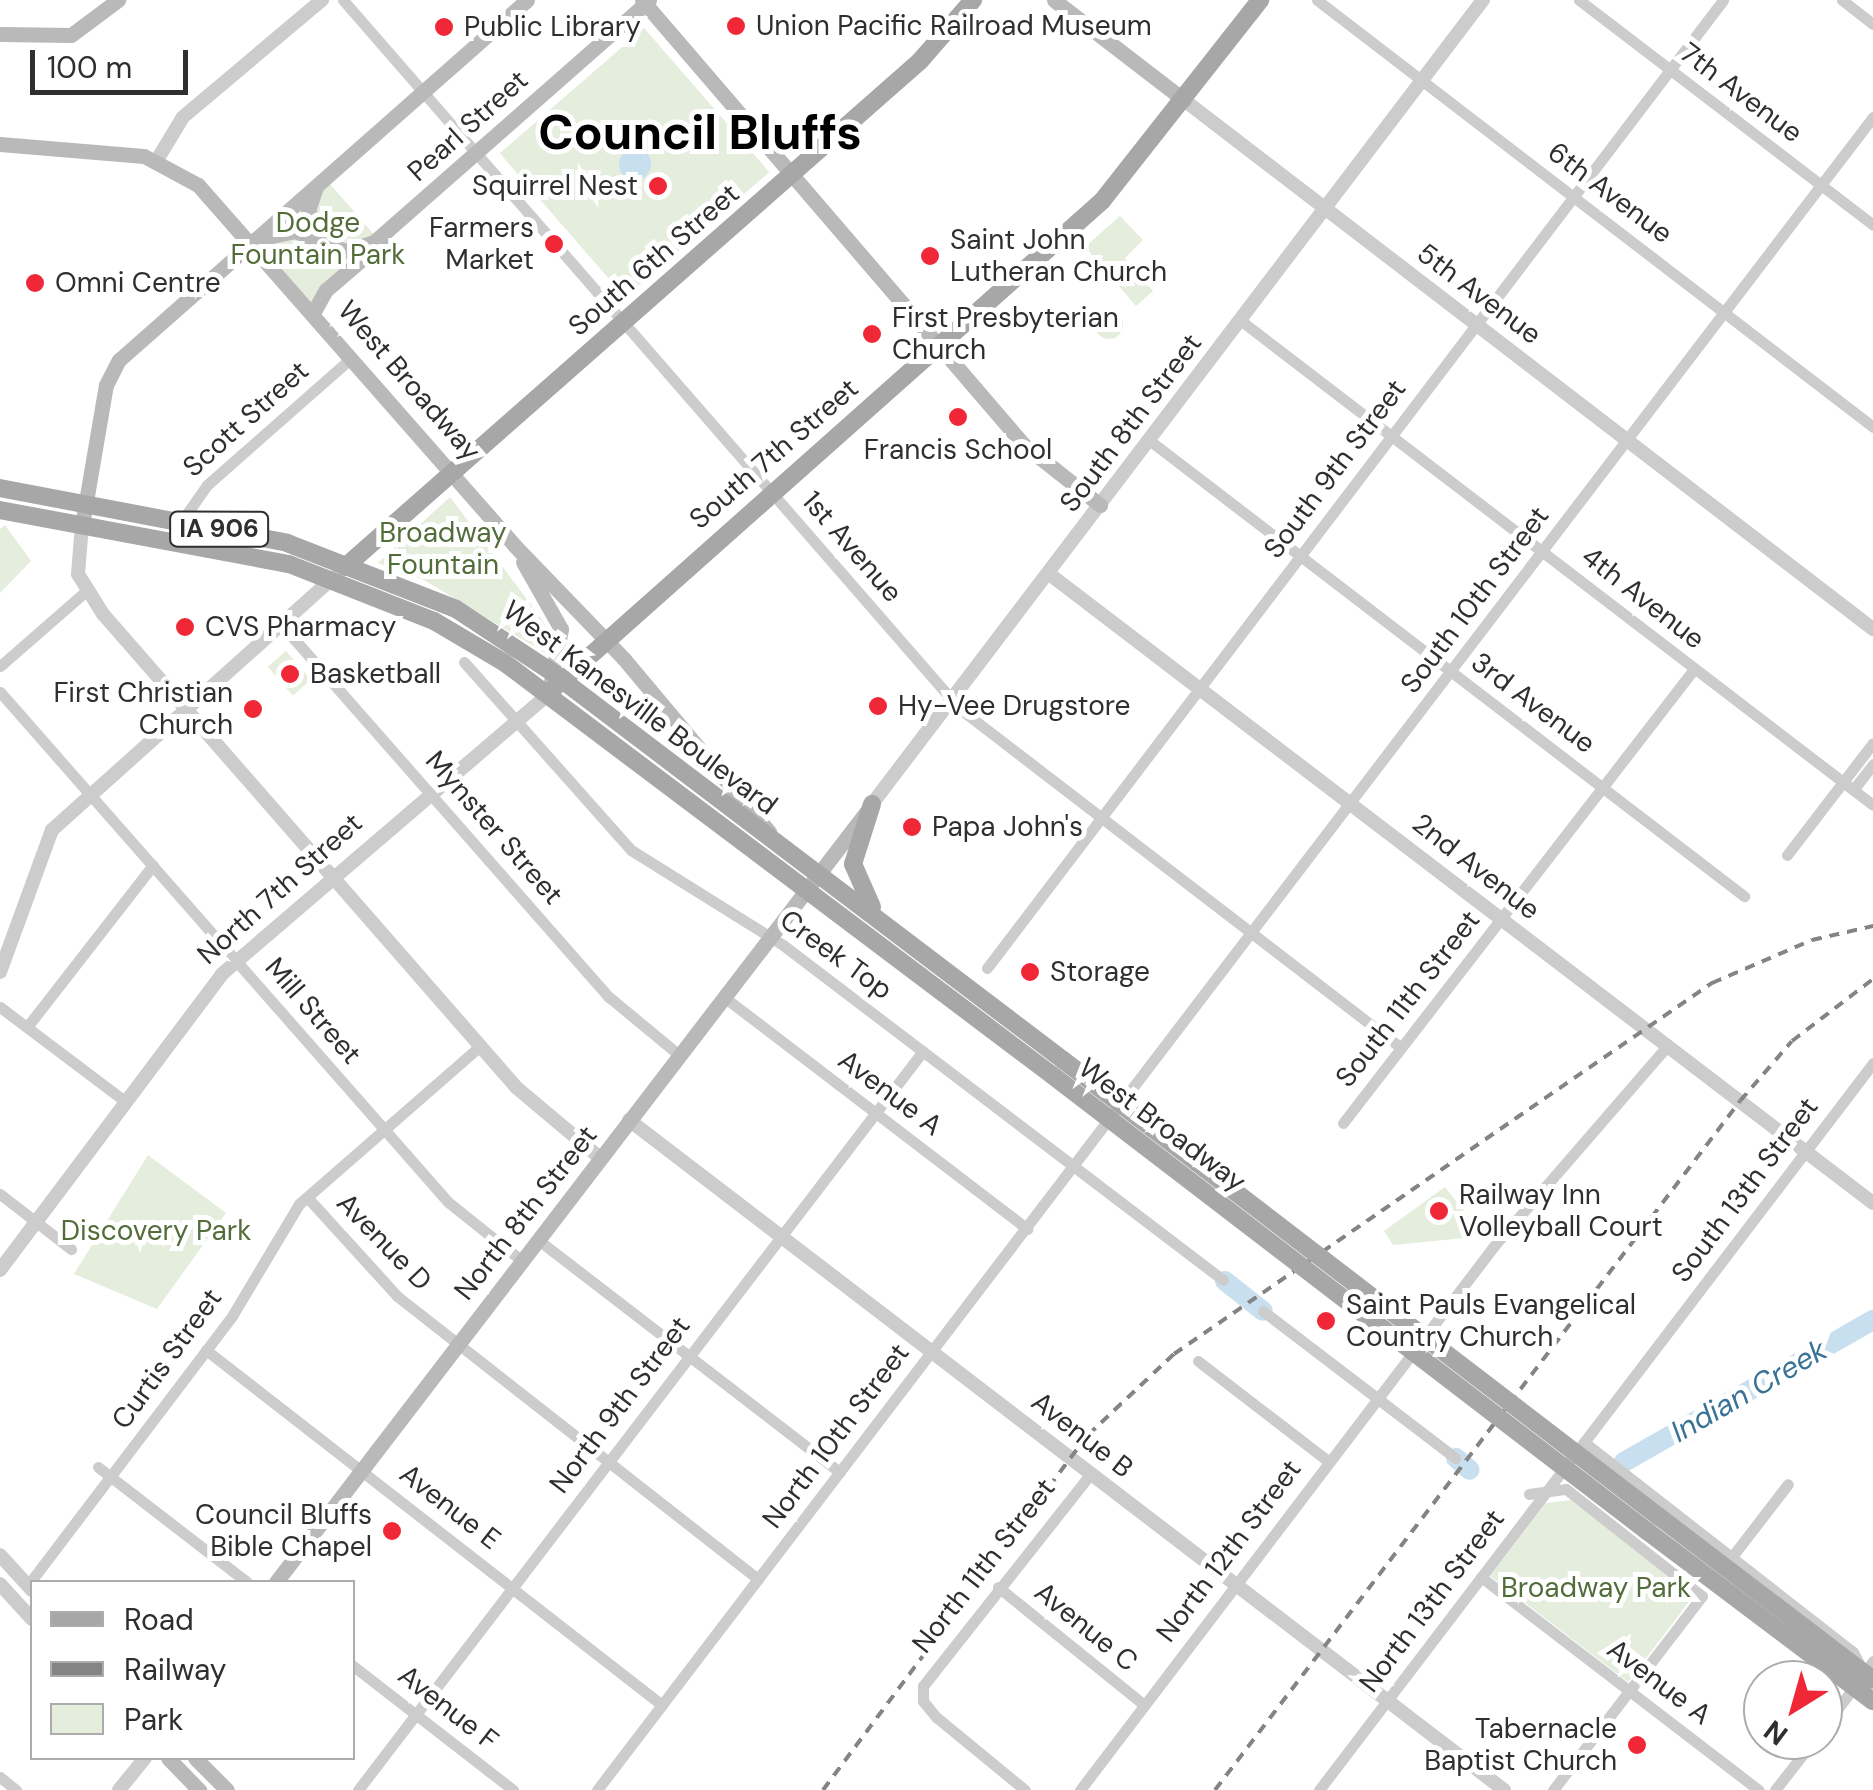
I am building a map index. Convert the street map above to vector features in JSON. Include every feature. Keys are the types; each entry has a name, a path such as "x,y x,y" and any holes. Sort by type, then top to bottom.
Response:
{"main road":[{"path":"0,34 59,38 90,23 118,0"},
{"path":"82,525 113,368 250,242 527,0"},
{"name":"South 6th Street","path":"334,578 794,175 934,47 972,0"},
{"name":"5th Avenue","path":"1054,0 1184,100"},
{"name":"South 7th Street","path":"606,640 1113,190 1260,0"},
{"path":"645,1 1024,445 1100,505"},
{"name":"Pearl Street","path":"250,242 295,230 327,245 355,250 392,228 645,1"},
{"name":"West Broadway","path":"0,144 157,160 198,185 514,545 606,640 784,851 1063,1060 1652,1524"},
{"path":"320,181 308,210 327,245"},
{"path":"313,312 326,290 392,228"},
{"name":"West Kanesville Boulevard","path":"0,488 181,522 350,563 456,609 558,677 784,851"},
{"name":"West Kanesville Boulevard","path":"0,510 334,578 448,628 547,694"},
{"name":"West Broadway","path":"514,545 561,629 558,677"},
{"name":"North 7th Street","path":"547,694 558,677 606,640"},
{"name":"West Broadway","path":"547,694 805,892 1652,1524 1866,1675 1873,1701"},
{"path":"872,804 854,876 889,926"},
{"name":"South 8th Street","path":"818,876 872,804"},
{"name":"North 8th Street","path":"278,1580 818,876"},
{"path":"170,1760 199,1790"},
{"path":"197,1760 226,1790"}],"street":[{"path":"157,160 184,118 322,0"},
{"name":"1st Avenue","path":"343,0 952,701 1400,1046"},
{"name":"6th Avenue","path":"1317,0 1873,427"},
{"name":"South 8th Street","path":"872,804 1483,0"},
{"name":"7th Avenue","path":"1579,0 1873,225"},
{"name":"South 9th Street","path":"987,968 1723,0"},
{"path":"1842,0 1873,24"},
{"name":"5th Avenue","path":"1184,100 1873,629"},
{"name":"South 10th Street","path":"1116,1114 1873,117"},
{"name":"4th Avenue","path":"1240,320 1873,805"},
{"name":"Scott Street","path":"181,522 207,485 352,358"},
{"name":"3rd Avenue","path":"1149,440 1744,896"},
{"path":"82,525 77,568 86,591 529,1100 600,1158"},
{"name":"2nd Avenue","path":"1048,574 1873,1202"},
{"path":"0,972 46,838 185,708 334,578"},
{"path":"0,666 86,591"},
{"name":"Mynster Street","path":"282,624 609,997 679,1055"},
{"name":"Creek Top","path":"464,662 631,850 771,936 1223,1280"},
{"name":"South 11th Street","path":"1343,1123 1694,669"},
{"name":"Mill Street","path":"0,692 448,1202 522,1260"},
{"name":"North 7th Street","path":"0,1270 237,961 547,694"},
{"path":"1848,786 1873,743"},
{"path":"1787,855 1848,786 1873,764"},
{"path":"27,1027 153,864"},
{"name":"Avenue A","path":"724,997 1026,1228"},
{"path":"0,1007 126,1102"},
{"name":"Curtis Street","path":"36,1580 206,1350 307,1197 481,1046"},
{"name":"North 12th Street","path":"1080,1790 1420,1343 1667,1046"},
{"name":"North 9th Street","path":"358,1790 922,1051"},
{"name":"South 13th Street","path":"1584,1442 1873,1064"},
{"name":"North 10th Street","path":"597,1790 1116,1114"},
{"name":"Avenue B","path":"629,1120 1504,1790"},
{"path":"0,1194 71,1249"},
{"name":"Avenue D","path":"307,1197 397,1296 758,1579"},
{"path":"537,1239 840,1472"},
{"path":"1263,1311 1455,1458"},
{"name":"Avenue E","path":"206,1350 662,1705"},
{"path":"1198,1361 1329,1462"},
{"path":"1584,1442 1854,1652 1866,1675 1843,1703"},
{"name":"North 13th Street","path":"1319,1790 1584,1442"},
{"path":"98,1467 245,1580"},
{"name":"North 11th Street","path":"1025,1790 936,1717 922,1693 930,1674 1091,1473"},
{"path":"1731,1558 1788,1484"},
{"path":"1528,1494 1566,1489 1702,1596 1554,1790"},
{"path":"0,1555 30,1588"},
{"name":"Avenue A","path":"1481,1578 1759,1790"},
{"path":"0,1584 30,1617"},
{"name":"Avenue C","path":"998,1588 1144,1705"},
{"name":"Avenue F","path":"355,1666 513,1790"},
{"path":"120,1790 143,1760"},
{"path":"1775,1790 1798,1760"},
{"path":"0,1777 16,1790"}],"green space":[{"path":"644,28 769,172 625,297 500,153"},
{"name":"Dodge Fountain Park","path":"324,177 381,243 307,307 250,241"},
{"path":"1120,216 1143,240 1125,258 1153,291 1136,306 1085,247"},
{"path":"1109,311 1119,315 1123,325 1119,335 1109,339 1099,335 1095,325 1099,315"},
{"name":"Broadway Fountain","path":"450,497 539,615 551,635 545,653 424,580 378,563"},
{"path":"5,525 31,561 0,593 0,529"},
{"name":"Basketball","path":"286,651 311,680 293,695 268,667"},
{"name":"Discovery Park","path":"148,1155 226,1213 157,1309 74,1274"},
{"name":"Railway Inn Volleyball Court","path":"1445,1187 1484,1236 1393,1245 1384,1231"},
{"name":"Broadway Park","path":"1571,1500 1695,1594 1628,1682 1490,1576 1546,1503"}],"water":[{"path":"635,148 646,153 651,164 646,175 635,180 624,175 619,164 624,153"}],"waterway":[{"name":"Indian Creek","path":"1225,1281 1263,1311"},
{"name":"Indian Creek","path":"1624,1462 1873,1320"},
{"name":"Indian Creek","path":"1456,1458 1470,1470"}],"railway":[{"path":"823,1790 1088,1435 1174,1354 1712,983 1812,940 1873,926"},
{"path":"1215,1790 1740,1101 1792,1041 1873,979"}],"place":[{"name":"Union Pacific Railroad Museum","path":"736,26"},
{"name":"Public Library","path":"444,27"},
{"name":"Squirrel Nest","path":"658,186"},
{"name":"Farmers Market","path":"554,244"},
{"name":"Saint John Lutheran Church","path":"930,256"},
{"name":"Omni Centre","path":"35,283"},
{"name":"First Presbyterian Church","path":"872,334"},
{"name":"Francis School","path":"958,417"},
{"name":"CVS Pharmacy","path":"185,627"},
{"name":"Basketball","path":"290,674"},
{"name":"Hy-Vee Drugstore","path":"878,706"},
{"name":"First Christian Church","path":"253,709"},
{"name":"Papa John's","path":"912,827"},
{"name":"Storage","path":"1030,972"},
{"name":"Railway Inn Volleyball Court","path":"1439,1211"},
{"name":"Saint Pauls Evangelical Country Church","path":"1326,1321"},
{"name":"Council Bluffs Bible Chapel","path":"392,1531"},
{"name":"Tabernacle Baptist Church","path":"1637,1745"}],"district":[{"name":"Council Bluffs","path":"700,133"}]}
